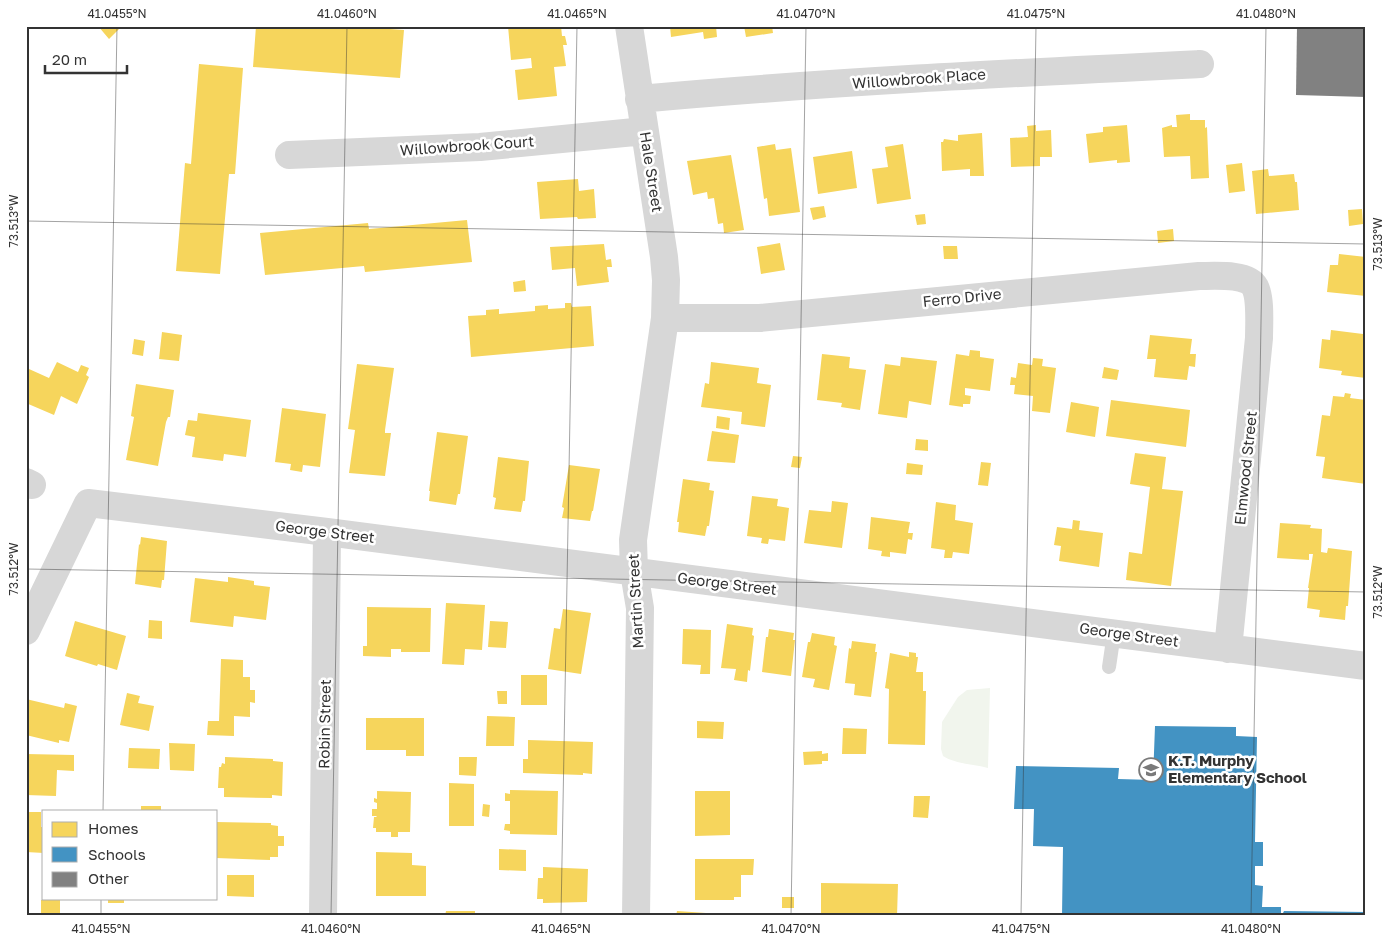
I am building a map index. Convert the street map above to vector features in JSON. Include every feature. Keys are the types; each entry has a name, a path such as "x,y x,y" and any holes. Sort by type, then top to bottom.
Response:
{"street":[{"name":"Hale Street","path":"629,26 664,257 666,280 665,318"},
{"name":"Willowbrook Place","path":"639,99 724,91 1078,69 1200,64"},
{"name":"Willowbrook Court","path":"289,155 480,147 645,131"},
{"name":"Ferro Drive","path":"665,318 760,318 1199,276 1230,276 1248,280 1255,287"},
{"name":"Elmwood Street","path":"1228,649 1259,338 1260,310 1255,287"},
{"name":"Martin Street","path":"636,916 640,608 634,572 633,540 665,318"},
{"name":"George Street","path":"26,631 88,503 1366,666"},
{"name":"Robin Street","path":"323,916 327,532"}],"lane":[{"path":"1109,667 1114,633"}],"shaded area":[{"path":"990,688 988,768 959,762 943,756 941,749 942,722 958,697 967,690"}],"building: Homes":[{"path":"98,26 122,26 109,39"},
{"path":"256,26 347,26 404,30 400,78 253,67"},
{"path":"508,26 561,26 562,36 565,36 567,45 563,45 566,66 554,67 557,96 518,100 515,70 532,68 531,58 511,60"},
{"path":"670,26 716,26 717,37 704,39 703,32 671,37"},
{"path":"744,26 772,26 773,33 746,37"},
{"path":"199,64 243,68 235,174 229,174 220,274 176,271 185,163 191,164"},
{"path":"1190,114 1190,120 1205,120 1205,128 1207,127 1209,178 1191,179 1190,156 1164,157 1162,128 1172,125 1172,127 1177,127 1176,115"},
{"path":"1036,125 1036,131 1051,130 1052,157 1040,157 1040,166 1011,167 1010,138 1028,137 1027,126"},
{"path":"1127,125 1130,162 1117,163 1117,160 1089,163 1086,134 1103,132 1103,127"},
{"path":"982,133 984,176 970,176 970,169 942,171 941,142 944,139 958,141 958,135"},
{"path":"775,144 776,150 791,148 800,212 769,216 767,198 764,199 757,147"},
{"path":"903,144 911,199 877,204 872,169 888,167 885,147"},
{"path":"852,151 857,188 818,194 813,157"},
{"path":"731,155 744,230 724,233 723,223 718,224 714,198 708,199 707,192 693,195 687,161"},
{"path":"1242,163 1245,191 1229,193 1226,165"},
{"path":"1268,169 1269,176 1294,174 1295,182 1297,182 1299,210 1256,214 1252,171"},
{"path":"578,179 579,191 594,189 596,218 540,219 537,182"},
{"path":"824,206 826,217 813,220 810,208"},
{"path":"1362,209 1363,224 1349,226 1348,210"},
{"path":"925,214 926,224 917,225 915,215"},
{"path":"467,220 472,262 365,272 364,266 265,275 260,233 368,223 369,229"},
{"path":"1173,229 1174,241 1158,243 1157,231"},
{"path":"780,243 785,270 761,274 757,247"},
{"path":"604,244 606,260 611,259 612,267 607,267 609,282 577,286 575,268 552,270 550,247"},
{"path":"943,246 957,246 958,259 944,259"},
{"path":"1339,254 1366,257 1366,296 1327,292 1330,265 1338,265"},
{"path":"525,280 526,291 514,292 513,282"},
{"path":"565,303 571,303 572,307 591,306 594,346 471,357 468,316 486,315 486,310 499,309 499,314 535,311 535,306 548,305 548,309 565,308"},
{"path":"1331,330 1366,336 1366,378 1341,375 1342,371 1319,368 1322,339 1330,340"},
{"path":"162,332 182,335 179,361 159,359"},
{"path":"1150,335 1192,339 1190,354 1196,354 1195,367 1189,366 1187,380 1154,377 1156,359 1147,359"},
{"path":"134,339 145,341 143,356 132,354"},
{"path":"970,350 980,351 980,357 994,359 990,391 965,388 965,395 971,396 970,404 963,404 963,407 949,405 956,354 969,356"},
{"path":"822,354 850,357 849,368 866,370 860,410 841,407 842,403 817,400"},
{"path":"901,357 937,361 931,405 909,401 907,418 878,414 885,364 900,366"},
{"path":"1033,358 1043,359 1042,366 1056,368 1050,413 1032,411 1033,396 1014,394 1015,385 1010,385 1011,377 1016,378 1018,363 1032,365"},
{"path":"57,362 78,372 81,365 89,368 86,375 89,377 77,404 61,396 54,415 26,403 26,374 29,369 49,378"},
{"path":"711,362 759,368 757,383 771,385 765,427 741,424 742,412 701,407 705,383 709,384"},
{"path":"357,364 394,368 385,430 385,433 391,433 385,476 349,473 355,430 348,429"},
{"path":"1104,367 1119,370 1117,380 1102,378"},
{"path":"136,384 174,390 170,417 168,417 166,422 158,466 126,460 134,417 131,416"},
{"path":"1345,393 1351,394 1350,398 1366,400 1366,484 1322,478 1325,457 1316,456 1322,415 1330,416 1333,396 1344,397"},
{"path":"1111,400 1190,410 1186,447 1106,436"},
{"path":"1071,402 1099,407 1095,437 1066,432"},
{"path":"282,408 326,414 320,467 303,465 302,472 290,470 291,464 275,462"},
{"path":"198,413 251,420 246,457 224,454 223,461 192,457 195,437 185,435 188,420 197,421"},
{"path":"717,416 730,418 729,430 716,428"},
{"path":"712,431 739,435 735,463 707,461"},
{"path":"437,432 468,436 460,494 458,494 456,505 429,501"},
{"path":"916,439 928,440 928,451 915,450"},
{"path":"1135,453 1166,457 1162,489 1183,491 1171,586 1126,580 1129,552 1142,554 1150,487 1130,484"},
{"path":"793,456 802,457 800,468 791,467"},
{"path":"498,457 529,461 525,501 523,501 521,512 494,509 496,498 493,497"},
{"path":"981,462 991,463 988,486 978,485"},
{"path":"907,463 923,465 922,475 906,474"},
{"path":"569,465 600,469 590,521 562,518"},
{"path":"683,479 710,483 709,490 714,491 709,526 707,526 705,536 678,532 679,522 677,522"},
{"path":"752,496 778,499 777,506 789,508 785,541 769,539 768,544 761,543 762,538 747,536"},
{"path":"832,501 848,503 842,548 804,543 809,510 831,512"},
{"path":"936,502 956,505 955,520 973,523 969,554 953,552 952,558 944,558 945,550 931,548"},
{"path":"871,517 910,522 908,533 913,533 912,540 908,539 906,554 890,552 890,557 881,556 882,551 868,549"},
{"path":"1073,520 1080,521 1079,530 1103,533 1099,567 1059,561 1061,546 1054,545 1057,527 1072,529"},
{"path":"1280,523 1311,525 1310,528 1322,529 1321,552 1327,553 1328,548 1352,551 1348,606 1346,606 1345,620 1319,617 1320,610 1307,608 1313,554 1309,554 1309,560 1277,558"},
{"path":"141,537 167,541 164,580 162,580 161,588 135,584"},
{"path":"228,577 254,581 254,585 270,587 266,620 234,616 233,627 190,622 195,578 228,582"},
{"path":"446,603 485,605 482,650 465,649 464,665 442,664"},
{"path":"367,607 431,608 430,652 401,652 401,649 391,649 391,657 363,656 363,646 367,646"},
{"path":"563,609 591,613 581,674 548,669 554,628 560,629"},
{"path":"149,620 162,621 162,639 148,638"},
{"path":"75,621 126,636 117,670 65,656"},
{"path":"490,621 508,622 506,648 488,647"},
{"path":"727,624 753,628 752,635 754,636 747,682 734,680 736,669 721,668"},
{"path":"683,629 711,630 710,674 700,674 701,665 682,664"},
{"path":"769,629 794,633 791,676 762,672 766,637 768,637"},
{"path":"812,633 835,637 834,645 837,646 829,690 813,687 815,679 802,677 808,642 810,642"},
{"path":"852,641 876,644 875,652 877,652 871,697 854,695 855,684 845,683 849,648 851,649"},
{"path":"909,652 916,653 916,657 918,657 916,672 923,672 923,691 926,691 925,745 888,744 889,689 885,688 890,653 909,657"},
{"path":"221,659 243,660 243,677 250,677 250,690 255,690 255,703 250,702 250,717 234,716 234,736 207,735 208,721 219,721"},
{"path":"521,675 547,675 547,705 521,705"},
{"path":"497,691 507,691 507,704 498,704"},
{"path":"127,693 140,696 138,703 154,706 149,731 120,725"},
{"path":"26,699 64,708 65,703 77,706 69,742 59,740 59,743 26,735"},
{"path":"487,716 515,717 514,746 486,746"},
{"path":"366,718 424,718 424,756 406,756 406,750 366,750"},
{"path":"697,721 724,722 723,739 697,738"},
{"path":"843,728 867,729 866,754 842,754"},
{"path":"528,740 593,742 592,774 523,773 523,759 528,759"},
{"path":"169,743 195,744 194,771 170,770"},
{"path":"129,748 160,749 159,769 128,768"},
{"path":"822,751 822,754 828,753 828,761 822,761 822,764 804,765 803,752"},
{"path":"26,754 74,755 74,771 57,770 56,796 26,795"},
{"path":"225,757 273,759 273,761 283,762 282,796 272,795 272,798 224,797 224,788 218,788 219,767 221,767 222,763 225,764"},
{"path":"459,757 477,757 476,776 459,775"},
{"path":"449,783 474,784 474,826 449,826"},
{"path":"510,790 558,791 557,835 510,834 510,831 504,830 505,824 510,824 510,801 505,801 505,793 510,794"},
{"path":"377,791 411,792 410,832 398,832 398,837 391,837 391,832 376,832 376,828 373,828 374,817 377,816 372,816 372,809 377,809 377,803 374,802 374,798 377,799"},
{"path":"695,791 730,791 730,835 695,836"},
{"path":"914,796 930,796 928,818 913,817"},
{"path":"483,804 490,805 489,817 482,816"},
{"path":"141,806 161,806 161,810 141,810"},
{"path":"26,812 41,812 42,853 26,852"},
{"path":"218,822 271,823 271,825 278,826 278,836 284,836 284,846 278,846 278,857 270,857 270,860 218,858"},
{"path":"499,849 526,850 526,871 499,870"},
{"path":"376,852 412,853 412,865 426,866 426,896 376,896"},
{"path":"695,859 754,859 753,875 741,875 741,897 734,897 734,900 695,900"},
{"path":"543,867 588,869 587,902 543,903 543,899 537,899 538,878 543,878"},
{"path":"227,875 254,875 254,897 227,896"},
{"path":"821,883 898,884 897,916 821,916"},
{"path":"782,897 794,897 794,908 782,908"},
{"path":"41,900 60,900 60,916 41,916"},
{"path":"108,900 124,900 124,903 108,903"},
{"path":"446,911 475,911 475,916 445,916"},
{"path":"677,911 706,913 706,916 676,916"}],"building: Schools":[{"path":"1155,726 1236,727 1236,736 1257,737 1255,842 1263,842 1263,866 1255,866 1255,885 1263,886 1262,907 1281,907 1281,913 1284,911 1366,912 1366,916 1062,916 1063,847 1033,846 1034,809 1014,809 1016,766 1119,768 1118,779 1153,780"}],"building: Other":[{"path":"1297,26 1366,26 1366,97 1296,95"}],"place":[{"name":"K.T. Murphy Elementary School","path":"1151,770"}]}
